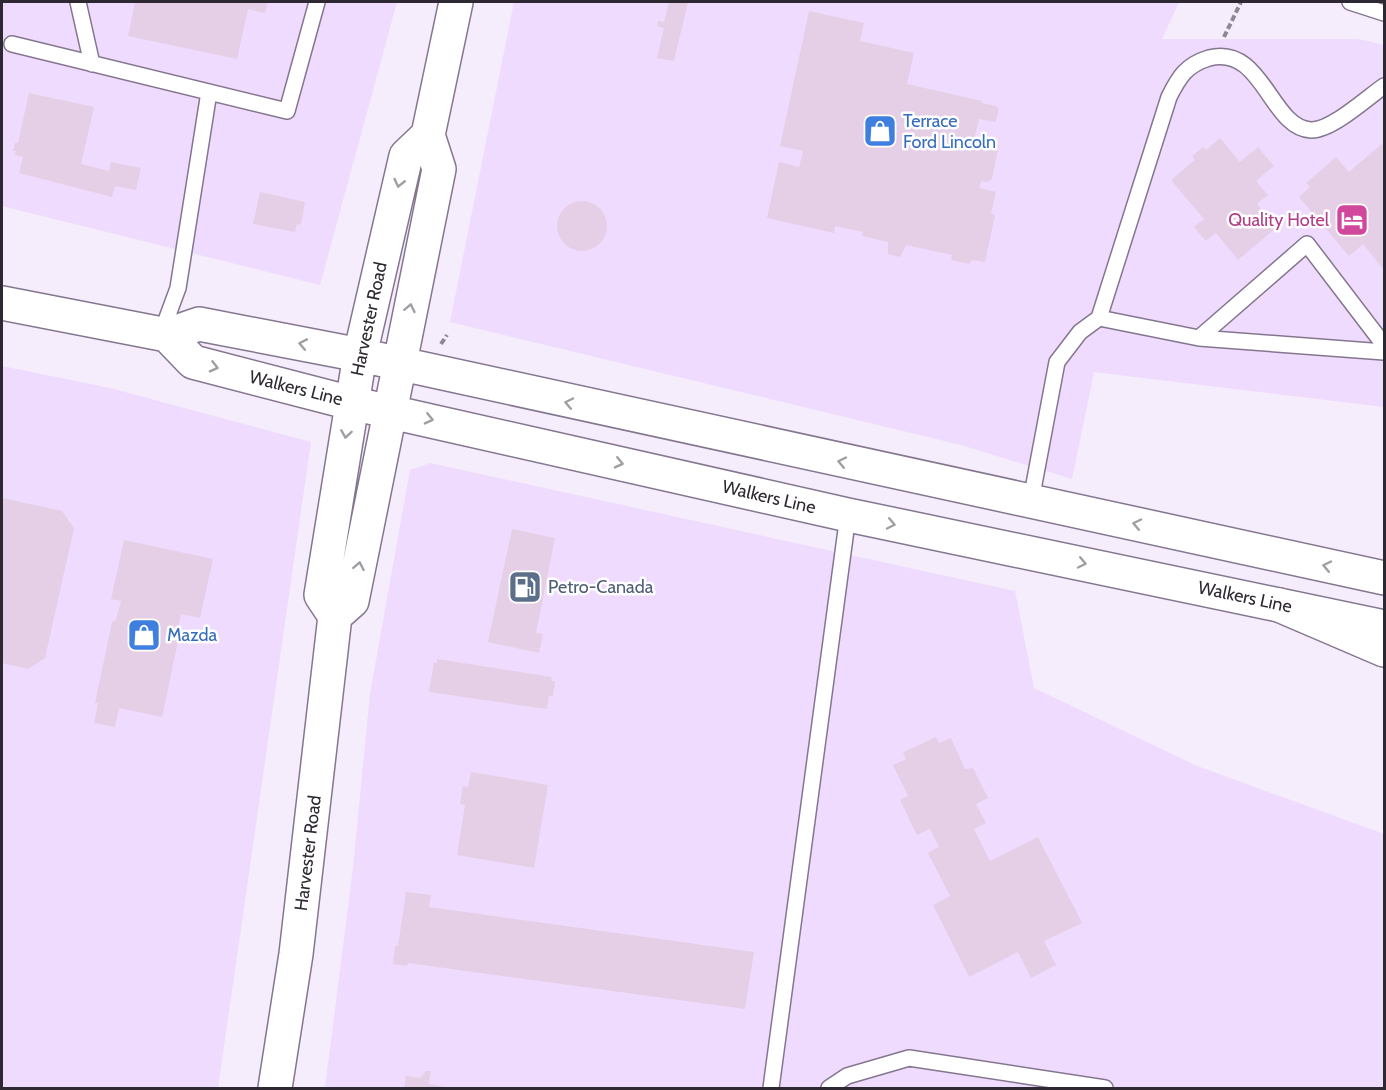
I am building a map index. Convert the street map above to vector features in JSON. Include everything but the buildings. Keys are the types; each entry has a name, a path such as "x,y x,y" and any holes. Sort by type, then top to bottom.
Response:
{"main road":[{"name":"Harvester Road","path":"335,616 352,601 439,169 428,135 456,2"},
{"name":"Harvester Road","path":"275,1089 296,954 335,616 321,595 351,403 406,156 428,135"},
{"path":"2,303 164,335 199,324 360,356 1384,578"},
{"name":"Walkers Line","path":"164,335 193,362 351,403 848,515 1384,627"},
{"path":"1279,605 1384,650"}],"lane":[{"path":"78,2 92,64"},
{"path":"12,44 287,111 316,2"},
{"path":"1350,2 1384,12"},
{"path":"1031,500 1058,362 1080,332 1099,318 1169,97 1182,71 1198,61 1221,55 1246,66 1294,124 1310,130 1325,128 1384,86"},
{"path":"164,335 178,288 209,92"},
{"path":"1199,338 1307,244 1384,345"},
{"path":"1099,318 1199,338 1384,352"},
{"path":"771,1089 848,515"},
{"path":"829,1089 847,1076 909,1058 1105,1089"}],"path":[{"path":"1221,55 1221,44 1241,2"}],"shaded area":[{"path":"2,2 397,2 320,285 2,206"},
{"path":"514,2 1179,2 1162,39 1358,39 1384,45 1384,407 1094,372 1072,479 961,445 450,322"},
{"path":"2,366 110,388 311,442 218,1088 2,1088"},
{"path":"430,463 1015,591 1034,688 1197,766 1384,834 1384,1088 325,1088 353,868 370,694 410,470"}],"place":[{"name":"Terrace Ford Lincoln","path":"880,131"},
{"name":"Quality Hotel","path":"1352,220"},
{"name":"Petro-Canada","path":"525,587"},
{"name":"Mazda","path":"144,635"}]}
